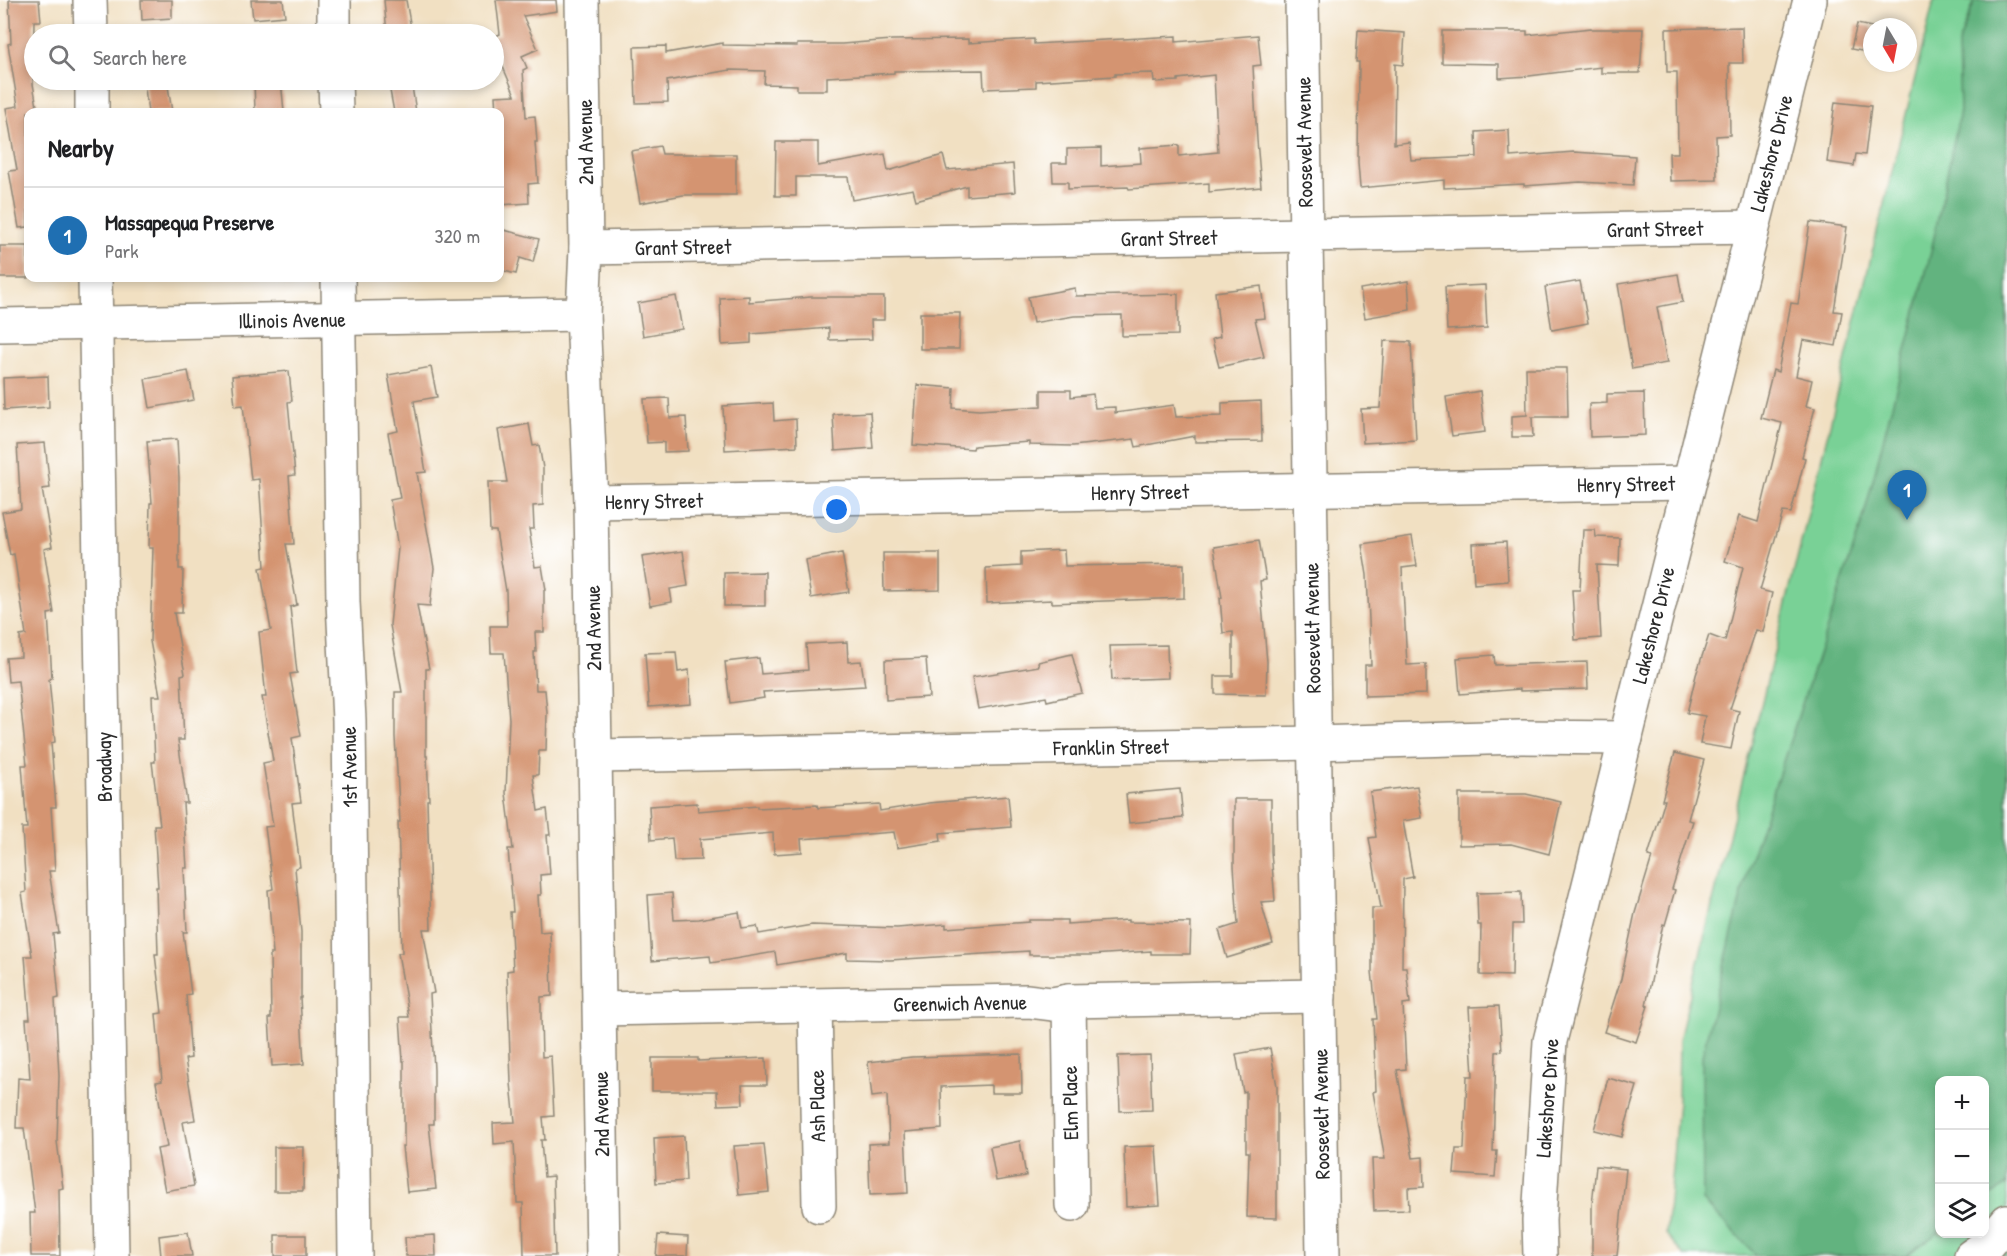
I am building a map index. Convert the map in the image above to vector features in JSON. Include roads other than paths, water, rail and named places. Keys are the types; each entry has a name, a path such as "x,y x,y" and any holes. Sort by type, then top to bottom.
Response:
{"street":[{"path":"90,0 91,24"},
{"path":"333,0 334,24"},
{"name":"2nd Avenue","path":"582,0 586,248 584,314 591,502 603,1256"},
{"name":"Roosevelt Avenue","path":"1302,0 1323,1256"},
{"name":"Lakeshore Drive","path":"1540,1256 1539,1220 1550,1041 1810,0"},
{"path":"92,90 92,108"},
{"path":"335,90 336,108"},
{"name":"Grant Street","path":"586,248 1752,227"},
{"name":"Broadway","path":"95,282 112,1256"},
{"name":"1st Avenue","path":"338,282 343,602 348,720 356,1256"},
{"name":"Illinois Avenue","path":"0,325 584,314"},
{"name":"Henry Street","path":"591,502 1688,483"},
{"name":"Franklin Street","path":"596,756 1521,737 1626,738"},
{"name":"Greenwich Avenue","path":"600,1009 1028,1001 1052,1004 1069,1001 1319,996"},
{"name":"Elm Place","path":"1069,1001 1072,1205"},
{"name":"Ash Place","path":"815,1005 819,1206"},
{"path":"1971,1256 1987,1245 2007,1221"}],"place":[{"name":"Massapequa Preserve","path":"1907,520"}]}
